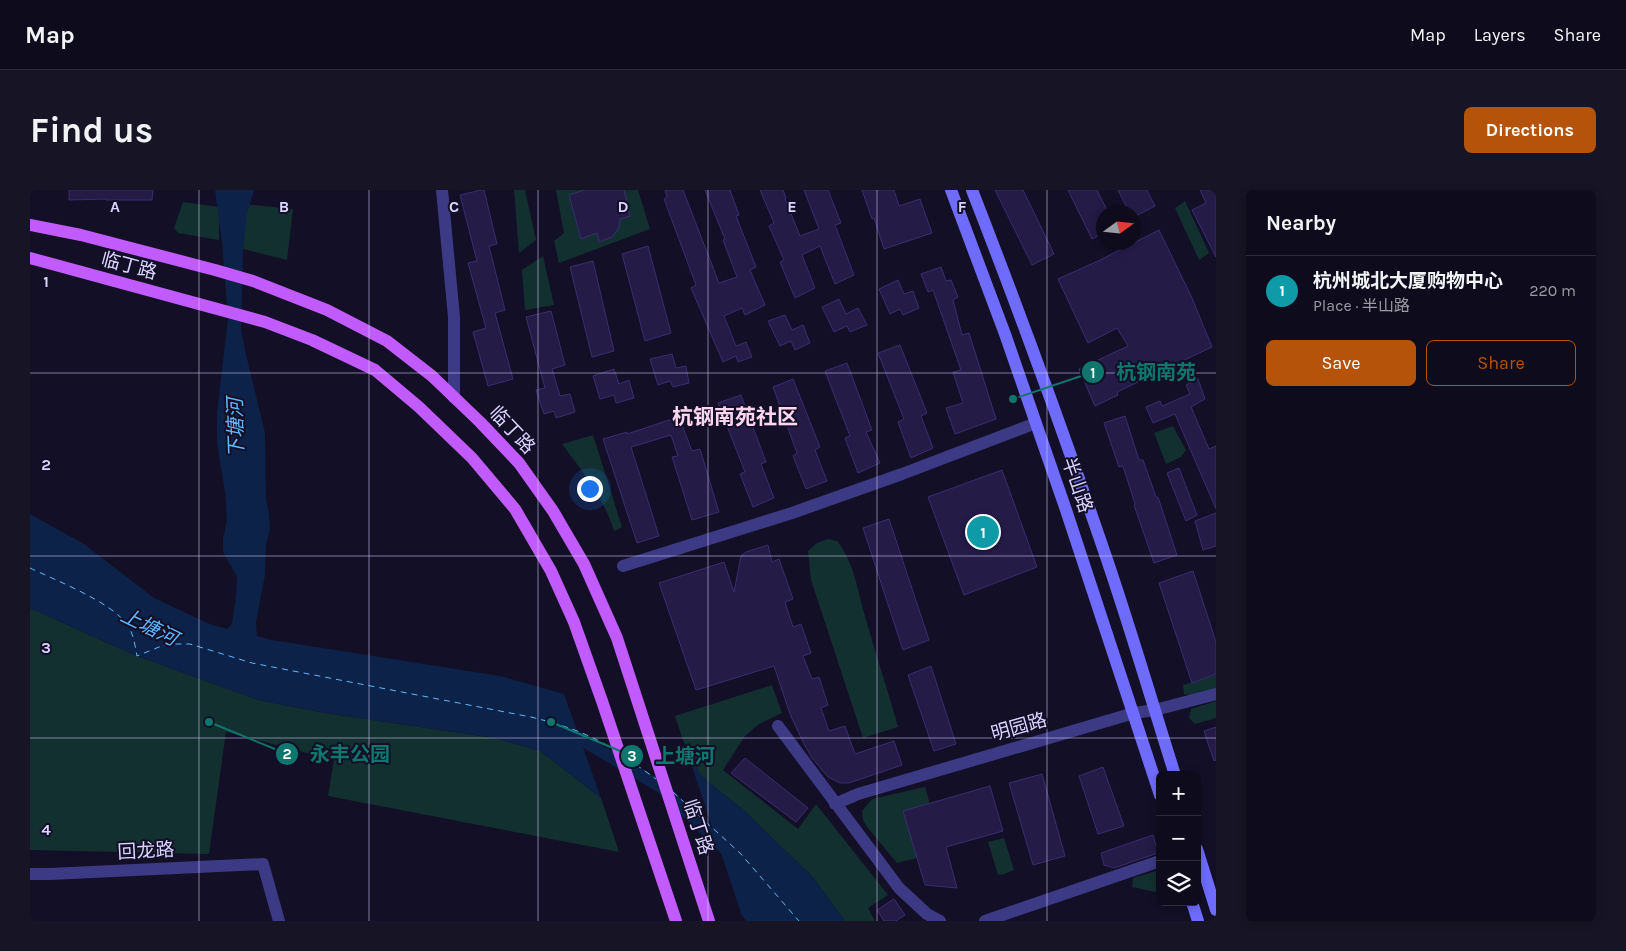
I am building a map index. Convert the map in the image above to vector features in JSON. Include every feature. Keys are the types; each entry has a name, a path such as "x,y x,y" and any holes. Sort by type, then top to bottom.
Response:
{"main road":[{"name":"半山路","path":"951,190 1005,334 1156,782"},
{"name":"半山路","path":"972,190 1011,290 1103,548 1174,771"},
{"name":"临丁路","path":"30,225 81,235 215,270 253,281 327,310 387,341 432,376 480,422 519,463 552,511 584,564 617,638 709,921"},
{"name":"临丁路","path":"30,258 265,322 312,340 375,370 419,407 472,458 514,509 551,571 574,622 676,921"},
{"path":"1201,861 1216,910"},
{"path":"1193,906 1198,921"}],"street":[{"path":"442,190 454,317 454,398"},
{"path":"623,566 792,513 1036,424"},
{"name":"明园路","path":"835,804 858,794 1134,713 1156,710 1216,694"},
{"path":"778,726 899,888 927,914 940,921"},
{"path":"985,921 1156,862"},
{"name":"回龙路","path":"30,874 263,864 278,921"}],"green space":[{"path":"514,190 525,190 536,240 519,253"},
{"path":"556,190 638,190 650,229 559,263 554,241 564,233"},
{"path":"1185,201 1209,253 1199,260 1175,208"},
{"path":"183,202 219,207 219,240 178,233 174,228"},
{"path":"243,204 293,209 287,260 243,249"},
{"path":"543,256 554,305 525,310 522,270"},
{"path":"1173,426 1186,450 1181,457 1166,464 1154,433"},
{"path":"593,435 622,527 614,531 598,496 562,444"},
{"path":"828,539 837,541 852,568 898,727 863,738 811,580 808,551 817,543"},
{"path":"30,608 132,654 258,700 325,713 495,738 540,751 601,798 619,852 328,796 334,760 226,732 209,854 30,850"},
{"path":"1216,675 1216,689 1192,695 1184,694 1183,685"},
{"path":"772,685 782,713 759,724 745,736 723,770 798,829 816,804 888,895 868,908 875,921 845,921 812,876 742,809 701,776 683,740 675,716"},
{"path":"1216,701 1216,718 1195,724 1189,718 1191,709"},
{"path":"925,787 930,804 917,858 897,863 867,827 863,820 862,811 872,799"},
{"path":"1004,838 1014,870 998,875 988,842"},
{"path":"1156,871 1156,892 1132,887 1133,878"}],"water":[{"name":"下塘河","path":"215,190 254,190 247,214 243,250 241,329 265,433 266,498 270,529 266,544 265,575 256,622 257,636 272,640 500,676 564,694 601,798 540,751 495,738 325,713 258,700 132,654 30,608 30,514 84,544 154,598 210,624 227,629 232,624 237,577 223,552 223,538 227,521 225,492 217,443 217,412 228,319 222,242"},
{"path":"683,740 701,776 742,809 812,876 845,921 747,921 742,916"}],"building":[{"path":"69,190 153,190 152,200 69,200"},
{"path":"484,190 497,244 489,246 505,310 495,313 513,379 488,386 473,332 486,328 468,263 477,261 460,195"},
{"path":"584,190 624,190 630,216 620,219 619,228 612,237 599,242 597,233 581,239 569,195"},
{"path":"665,190 683,190 719,283 737,277 723,240 725,239 705,190 730,190 739,215 736,216 756,267 750,270 765,305 745,315 742,308 724,316 736,346 746,342 752,357 738,362 736,356 723,362 691,288 696,285 664,199 667,197"},
{"path":"760,190 783,190 800,236 819,229 804,190 828,190 841,223 835,225 854,275 835,284 820,246 802,255 815,288 795,298 780,262 784,260 769,226 774,223"},
{"path":"862,190 894,190 899,206 920,199 932,233 884,249"},
{"path":"995,190 1023,190 1054,254 1032,265"},
{"path":"1068,190 1097,190 1104,205 1096,205 1096,237 1092,239"},
{"path":"1118,190 1147,190 1155,206 1141,213 1141,205 1126,205"},
{"path":"1200,190 1216,190 1216,257 1192,210 1206,203"},
{"path":"1159,230 1192,298 1212,347 1117,392 1118,395 1095,406 1079,369 1128,346 1117,328 1088,343 1058,279 1120,250 1141,250 1141,239"},
{"path":"648,246 671,333 645,341 622,254"},
{"path":"593,261 614,351 592,357 570,267"},
{"path":"941,267 946,281 951,280 958,297 953,300 962,335 969,333 996,419 955,434 946,408 963,403 953,372 961,370 933,290 928,292 921,274"},
{"path":"898,280 904,294 913,291 919,308 903,315 900,309 890,314 879,289"},
{"path":"839,299 846,314 858,308 867,325 850,332 847,326 834,332 822,307"},
{"path":"551,311 565,365 552,369 560,396 570,394 575,412 556,418 554,411 544,414 536,390 545,388 526,317"},
{"path":"785,315 792,330 803,325 810,343 795,350 791,341 780,346 768,321"},
{"path":"900,345 927,413 921,416 933,448 911,458 898,422 904,419 878,353"},
{"path":"672,354 676,368 686,366 689,383 673,387 670,381 658,385 650,359"},
{"path":"847,363 872,430 866,432 880,463 858,473 845,438 850,436 825,371"},
{"path":"614,369 619,384 629,380 634,398 616,403 614,395 600,399 593,376"},
{"path":"793,379 820,447 815,450 827,481 806,489 793,456 797,453 773,387"},
{"path":"1198,379 1205,399 1191,407 1209,449 1216,446 1216,509 1175,414 1153,423 1146,407 1160,401 1162,406 1190,394 1186,385"},
{"path":"741,395 766,462 761,464 774,498 753,507 740,474 745,472 718,403"},
{"path":"1125,416 1139,460 1143,460 1156,497 1158,497 1177,555 1154,563 1123,466 1119,467 1104,423"},
{"path":"669,420 682,425 692,451 700,449 719,512 692,520 672,457 678,456 671,435 631,447 659,536 637,543 603,439 627,432 627,434"},
{"path":"1179,468 1197,515 1186,521 1167,473"},
{"path":"1002,470 1037,567 964,595 928,497"},
{"path":"1216,513 1216,546 1203,550 1195,521"},
{"path":"889,519 929,640 903,650 863,528"},
{"path":"768,545 772,562 779,559 793,599 785,602 793,627 801,624 811,653 803,656 812,679 819,677 828,705 821,708 829,731 845,726 855,754 894,741 902,765 849,783 840,783 828,777 812,758 803,742 790,714 774,666 696,690 659,583 724,562 734,592 741,556 746,552"},
{"path":"1193,571 1216,642 1216,674 1192,683 1159,583"},
{"path":"931,666 956,744 934,751 908,675"},
{"path":"1216,727 1216,760 1214,761 1204,731"},
{"path":"745,758 808,808 796,822 731,773"},
{"path":"1103,767 1124,826 1098,834 1079,776"},
{"path":"1042,774 1065,856 1033,865 1009,783"},
{"path":"990,786 1003,831 946,847 957,888 925,885 903,811"},
{"path":"1153,835 1156,846 1156,854 1114,868 1104,865 1101,853"},
{"path":"894,899 905,915 896,921 884,921 877,910"}],"waterway":[{"name":"上塘河","path":"565,730 661,787 728,852"}],"ferry route":[{"path":"30,568 83,593 121,617 132,633 137,656 172,644 190,644 252,663 531,717 572,729 592,737 611,748"},
{"path":"627,758 656,779"},
{"path":"673,792 740,853 799,921"}],"place":[{"name":"杭钢南苑","path":"1013,399"},
{"name":"杭州城北大厦购物中心","path":"983,532"},
{"name":"永丰公园","path":"209,722"},
{"name":"上塘河","path":"551,722"}],"district":[{"name":"杭钢南苑社区","path":"735,417"}]}
